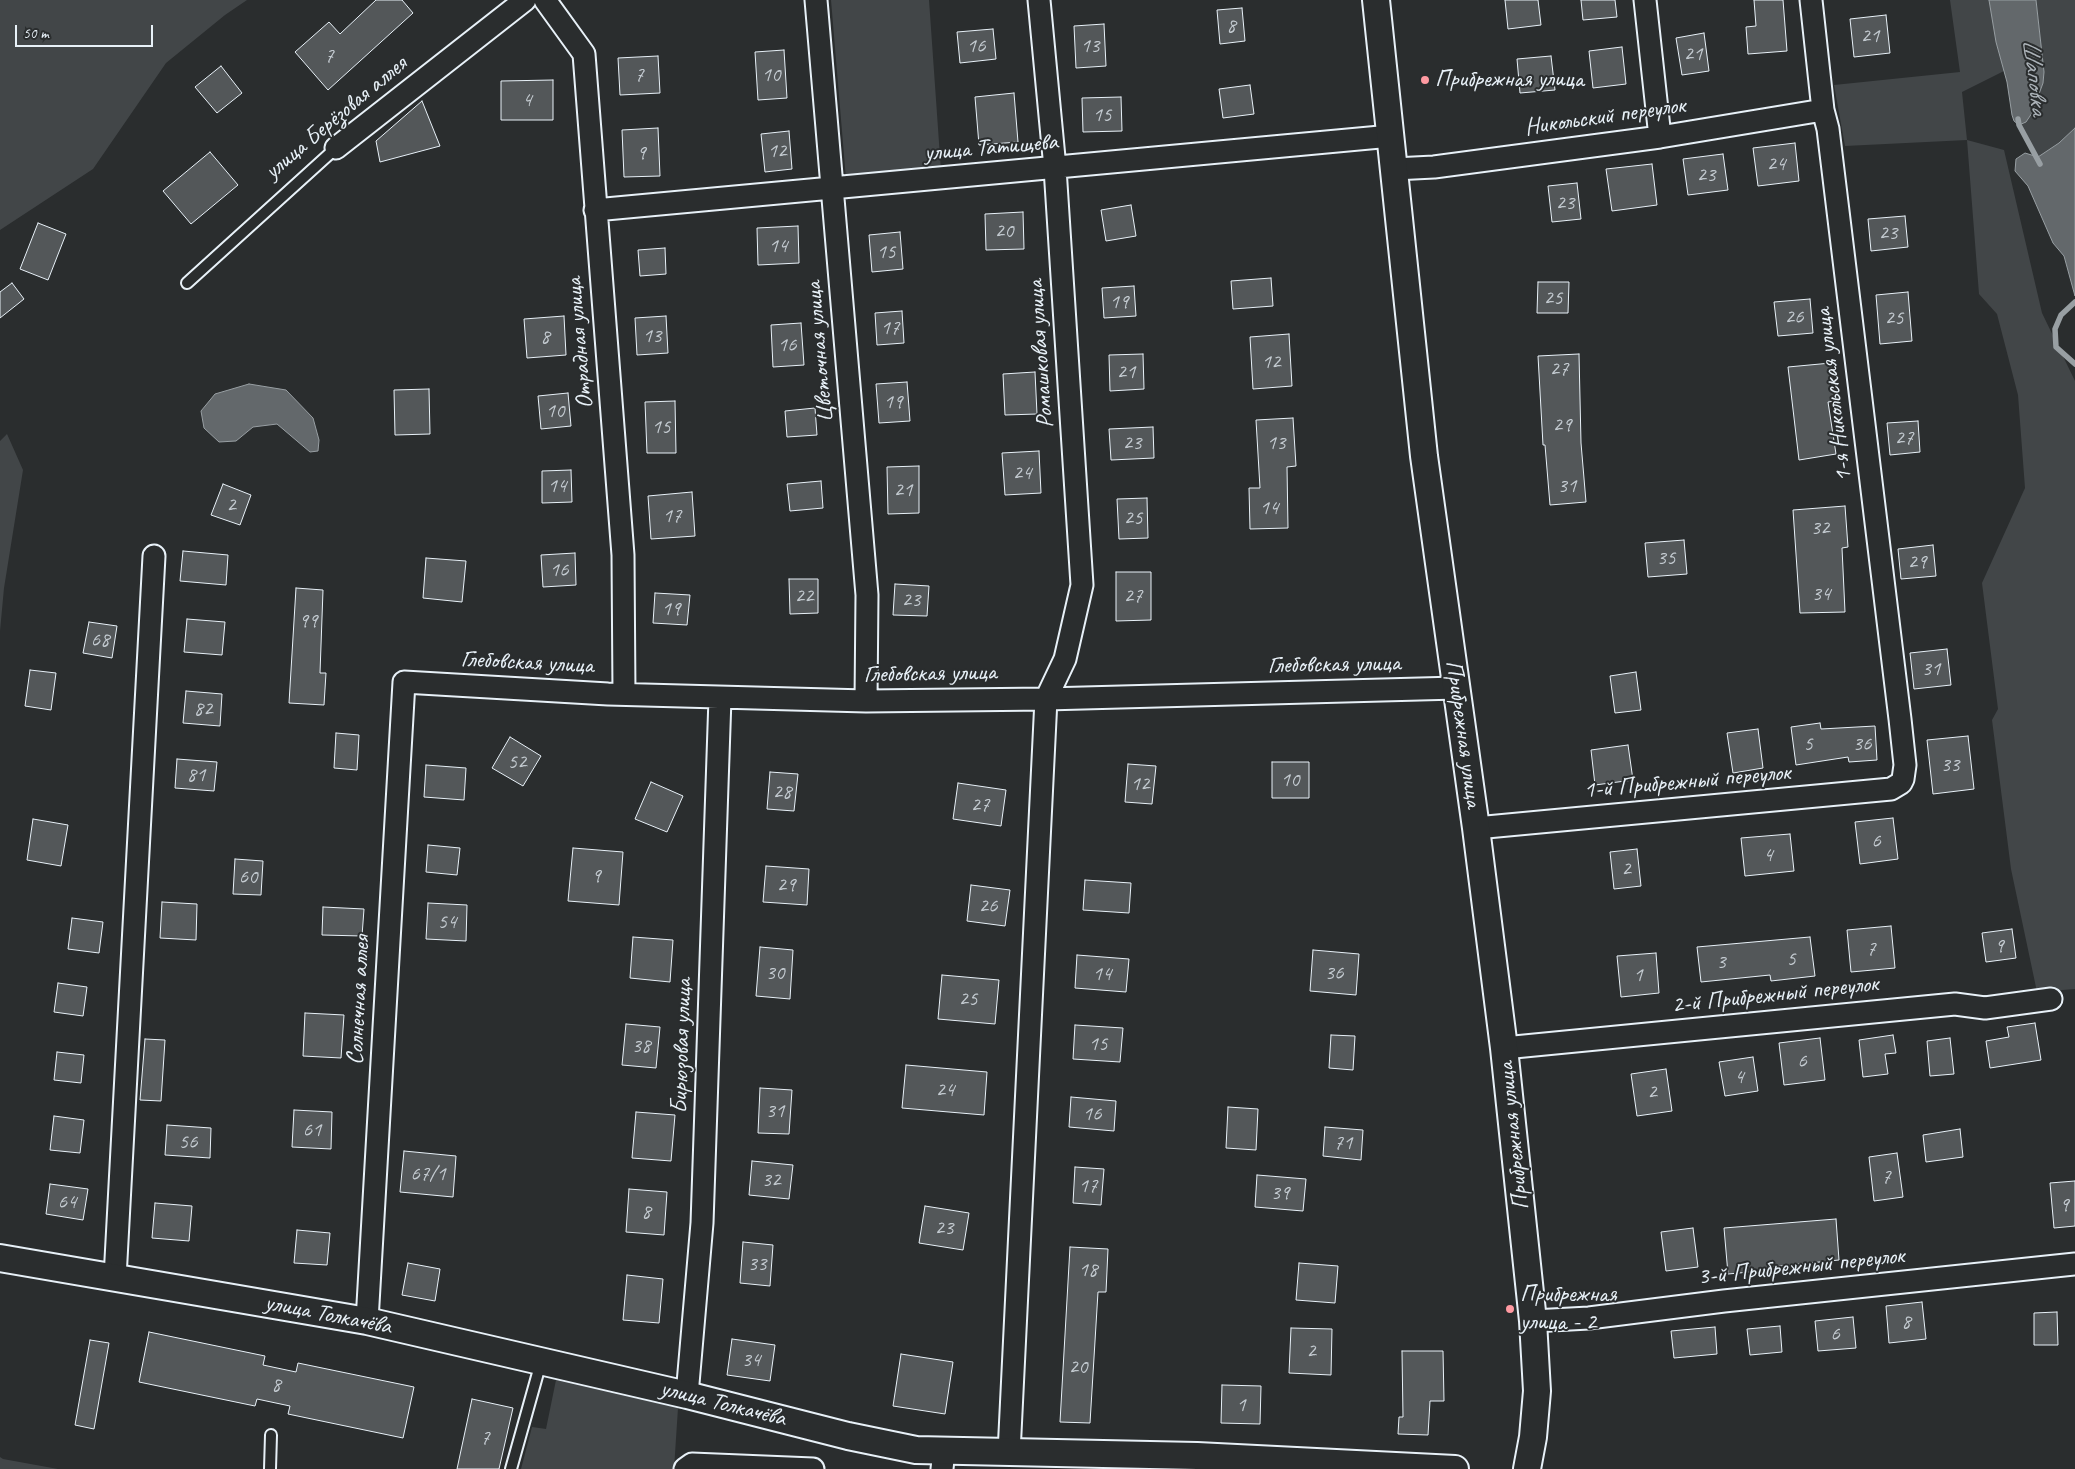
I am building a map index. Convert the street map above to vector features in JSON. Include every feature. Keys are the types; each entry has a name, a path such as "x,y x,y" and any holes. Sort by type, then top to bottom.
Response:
{"street":[{"name":"улица Берёзовая аллея","path":"336,148 525,0"},
{"name":"Отрадная улица","path":"545,0 584,54 623,555 624,694"},
{"name":"Цветочная улица","path":"816,0 867,596 866,701"},
{"name":"Ромашковая улица","path":"1039,0 1055,168 1082,585 1065,660 1046,699"},
{"name":"Прибрежная улица","path":"1376,0 1424,456 1476,828 1504,1048 1533,1321 1537,1391 1533,1437 1527,1469"},
{"path":"1645,0 1660,137"},
{"name":"1-я Никольская улица","path":"1811,0 1823,110 1829,139 1904,756 1905,773 1901,783"},
{"name":"Никольский переулок","path":"1394,169 1434,166 1660,137 1823,110"},
{"name":"улица Татищева","path":"595,210 1391,136"},
{"path":"115,1278 154,556"},
{"name":"Глебовская улица","path":"404,682 720,698 866,701 1046,699 1457,688"},
{"name":"Солнечная аллея","path":"366,1321 404,682"},
{"name":"Бирюзовая улица","path":"687,1395 702,1223 720,698"},
{"path":"1009,1453 1046,699"},
{"name":"1-й Прибрежный переулок","path":"1476,828 1891,788 1901,783"},
{"name":"2-й Прибрежный переулок","path":"1504,1048 1955,1004 1985,1008 2050,999"},
{"name":"улица Толкачёва","path":"0,1258 366,1321 687,1395 858,1438 916,1450 943,1459 1009,1453 1196,1456 1455,1469"},
{"name":"3-й Прибрежный переулок","path":"1533,1321 1589,1318 1724,1301 2075,1264"},
{"path":"685,1469 692,1464 813,1469"}],"lane":[{"name":"улица Берёзовая аллея","path":"187,283 336,148"},
{"path":"511,1469 541,1361"},
{"path":"270,1469 272,1435"}],"shaded area":[{"path":"0,0 247,0 225,15 166,63 93,169 0,230"},
{"path":"831,0 929,0 941,171 846,179"},
{"path":"1950,0 1989,0 1996,42 2004,71 1962,92 1967,140 1845,146 1834,85 1960,72"},
{"path":"2036,0 2075,0 2075,128 2059,143 2038,157 2019,125 2026,122 2032,113 2043,83 2044,72"},
{"path":"1967,140 2004,150 2042,313 2075,381 2075,989 2037,992 2011,869 1992,720 1998,709 1982,583 2025,488 2018,395 1997,314 1979,294"},
{"path":"7,434 23,470 4,588 0,631 0,441"},
{"path":"556,1380 678,1408 674,1469 521,1469 532,1427 546,1429"},
{"path":"0,1457 3,1459 58,1469 0,1469"}],"water":[{"path":"1989,0 2036,0 2044,72 2043,83 2032,113 2026,122 2019,125 2014,121 2012,115 2007,82 1996,42"},
{"path":"2075,128 2075,296 2064,256 2053,243 2028,186 2015,171 2016,159 2025,153 2038,157 2059,143"},
{"path":"249,384 286,390 313,418 319,440 318,451 310,452 277,424 253,427 236,441 219,442 204,428 201,411 215,394"}],"building":[{"path":"376,0 402,0 413,13 328,90 295,52 329,22 340,34"},
{"path":"1505,0 1538,0 1541,25 1508,29"},
{"path":"1581,0 1615,0 1617,17 1583,20"},
{"path":"1754,0 1783,0 1787,51 1748,54 1746,27 1756,26"},
{"path":"1242,8 1245,41 1220,44 1217,10"},
{"path":"1886,15 1890,53 1854,57 1850,19"},
{"path":"1104,24 1106,66 1076,68 1074,26"},
{"path":"993,29 996,59 960,63 957,32"},
{"path":"1704,33 1709,71 1682,75 1676,38"},
{"path":"1622,47 1626,84 1593,88 1589,51"},
{"path":"784,50 787,98 758,100 755,52"},
{"path":"658,56 660,93 620,95 618,58"},
{"path":"1551,56 1555,90 1520,93 1517,59"},
{"path":"221,66 242,93 217,113 195,87"},
{"path":"553,80 553,120 501,120 501,81"},
{"path":"1250,85 1254,114 1223,118 1219,89"},
{"path":"1014,93 1018,142 979,145 975,97"},
{"path":"1121,97 1122,131 1083,132 1082,98"},
{"path":"422,101 440,146 380,162 376,141"},
{"path":"658,128 660,176 624,177 622,130"},
{"path":"789,131 792,169 765,172 761,134"},
{"path":"1795,143 1799,181 1758,186 1753,148"},
{"path":"210,152 238,185 191,224 163,191"},
{"path":"1723,154 1728,190 1688,195 1683,159"},
{"path":"1652,164 1657,205 1612,211 1606,169"},
{"path":"1577,183 1581,219 1552,222 1548,186"},
{"path":"1131,205 1136,236 1106,241 1101,210"},
{"path":"1023,212 1024,249 986,250 985,214"},
{"path":"1905,216 1908,247 1871,251 1868,219"},
{"path":"38,223 66,234 48,280 20,269"},
{"path":"798,226 799,263 758,265 757,228"},
{"path":"900,232 903,269 872,272 869,235"},
{"path":"665,248 666,274 640,276 638,250"},
{"path":"1271,278 1273,306 1233,309 1231,281"},
{"path":"1538,282 1569,282 1568,313 1537,313"},
{"path":"12,283 24,299 0,318 0,292"},
{"path":"1134,286 1136,316 1104,318 1102,288"},
{"path":"1908,292 1912,341 1880,344 1876,295"},
{"path":"1810,299 1813,333 1778,336 1774,302"},
{"path":"902,311 904,343 877,345 875,313"},
{"path":"564,316 566,355 527,358 524,319"},
{"path":"666,316 668,353 637,355 635,318"},
{"path":"801,323 804,365 773,367 771,325"},
{"path":"1289,334 1292,386 1253,389 1250,337"},
{"path":"1143,354 1144,389 1110,391 1109,355"},
{"path":"1579,354 1581,443 1586,502 1550,505 1545,445 1543,445 1538,356"},
{"path":"1831,363 1835,401 1828,402 1836,454 1799,460 1788,367"},
{"path":"1035,372 1037,414 1005,415 1003,374"},
{"path":"907,382 910,421 879,423 876,384"},
{"path":"429,389 430,434 395,435 394,390"},
{"path":"568,393 571,426 541,429 538,396"},
{"path":"675,401 676,453 647,453 645,402"},
{"path":"815,408 817,435 787,437 785,411"},
{"path":"1293,418 1296,466 1287,467 1288,528 1250,529 1249,488 1260,488 1256,420"},
{"path":"1918,421 1920,452 1890,455 1887,423"},
{"path":"1153,427 1154,458 1111,460 1109,429"},
{"path":"1039,451 1041,493 1005,495 1002,453"},
{"path":"919,466 919,513 888,514 887,467"},
{"path":"571,470 572,502 542,503 542,471"},
{"path":"821,481 823,508 790,511 787,484"},
{"path":"223,484 251,495 240,525 211,515"},
{"path":"692,492 695,536 651,539 648,496"},
{"path":"1147,498 1148,538 1119,539 1117,499"},
{"path":"1845,506 1848,547 1842,548 1845,612 1800,613 1793,510"},
{"path":"1684,540 1687,574 1648,577 1645,543"},
{"path":"1933,545 1936,576 1901,579 1898,549"},
{"path":"183,551 228,555 226,585 180,581"},
{"path":"575,553 576,585 543,587 541,555"},
{"path":"426,558 466,561 462,602 423,598"},
{"path":"1116,572 1151,572 1151,620 1116,621"},
{"path":"789,579 818,579 818,613 790,614"},
{"path":"895,584 929,586 927,616 893,615"},
{"path":"296,588 323,590 320,673 326,673 324,705 289,703"},
{"path":"655,593 690,595 687,625 653,623"},
{"path":"187,619 225,622 222,655 184,652"},
{"path":"89,622 117,626 112,658 83,653"},
{"path":"1947,649 1951,685 1914,689 1910,653"},
{"path":"30,670 56,673 51,710 25,706"},
{"path":"1636,672 1641,710 1615,713 1610,676"},
{"path":"186,691 222,694 220,726 183,723"},
{"path":"1820,723 1821,729 1875,726 1877,760 1849,762 1848,757 1796,765 1791,727"},
{"path":"1758,729 1763,768 1733,773 1727,733"},
{"path":"336,733 359,735 357,770 334,768"},
{"path":"1968,736 1974,789 1933,794 1927,740"},
{"path":"510,737 541,756 523,786 492,768"},
{"path":"1628,745 1633,780 1595,785 1591,750"},
{"path":"177,759 217,762 214,791 175,788"},
{"path":"1272,762 1309,762 1309,798 1272,798"},
{"path":"1128,764 1156,766 1152,804 1125,802"},
{"path":"426,765 466,768 464,800 424,797"},
{"path":"770,772 798,774 794,811 767,809"},
{"path":"651,782 683,796 667,832 635,819"},
{"path":"958,783 1006,790 1001,826 953,819"},
{"path":"1893,818 1898,859 1860,864 1855,822"},
{"path":"33,819 68,825 61,866 27,860"},
{"path":"1790,834 1794,871 1745,876 1741,838"},
{"path":"428,845 460,848 457,875 426,872"},
{"path":"573,848 623,852 619,905 568,901"},
{"path":"1637,849 1641,886 1614,889 1610,852"},
{"path":"235,859 263,861 261,895 233,894"},
{"path":"766,866 809,869 807,905 763,902"},
{"path":"1085,880 1131,883 1129,913 1083,910"},
{"path":"971,885 1010,890 1005,926 967,921"},
{"path":"162,902 197,904 196,940 160,938"},
{"path":"428,903 467,905 466,941 426,939"},
{"path":"323,907 364,909 362,936 322,935"},
{"path":"72,918 103,922 99,953 68,949"},
{"path":"1891,926 1895,968 1851,972 1847,930"},
{"path":"2012,929 2016,958 1986,962 1982,933"},
{"path":"633,937 673,940 670,982 630,978"},
{"path":"1810,937 1815,976 1771,981 1770,975 1701,982 1697,947"},
{"path":"760,947 793,950 790,999 756,996"},
{"path":"1313,950 1359,954 1356,995 1310,991"},
{"path":"1656,953 1659,993 1621,997 1617,956"},
{"path":"1077,955 1129,959 1126,992 1075,988"},
{"path":"942,975 999,980 995,1024 938,1019"},
{"path":"58,983 87,987 83,1016 54,1012"},
{"path":"305,1013 344,1015 341,1058 303,1056"},
{"path":"2035,1023 2041,1060 1990,1068 1986,1041 2009,1037 2007,1027"},
{"path":"626,1024 660,1027 656,1068 622,1065"},
{"path":"1075,1025 1123,1028 1120,1062 1073,1059"},
{"path":"1331,1035 1355,1036 1353,1070 1329,1068"},
{"path":"1893,1035 1896,1053 1885,1054 1888,1074 1863,1077 1859,1040"},
{"path":"1820,1038 1825,1080 1784,1085 1779,1043"},
{"path":"1950,1038 1954,1074 1930,1076 1927,1041"},
{"path":"145,1039 165,1040 161,1101 140,1100"},
{"path":"57,1052 84,1055 81,1083 54,1080"},
{"path":"1753,1057 1758,1091 1725,1096 1719,1062"},
{"path":"906,1065 987,1072 984,1115 902,1108"},
{"path":"1666,1069 1672,1111 1637,1116 1631,1074"},
{"path":"760,1088 792,1090 789,1134 758,1133"},
{"path":"1071,1097 1116,1101 1114,1131 1069,1127"},
{"path":"1228,1107 1258,1109 1256,1150 1226,1148"},
{"path":"294,1110 332,1112 331,1149 292,1147"},
{"path":"636,1112 675,1115 671,1161 632,1158"},
{"path":"54,1116 84,1120 80,1153 50,1150"},
{"path":"167,1125 211,1128 210,1158 165,1155"},
{"path":"1325,1127 1363,1130 1361,1160 1323,1156"},
{"path":"1960,1129 1963,1157 1926,1162 1923,1135"},
{"path":"404,1151 456,1156 453,1197 400,1192"},
{"path":"1897,1153 1903,1197 1874,1201 1869,1157"},
{"path":"752,1161 793,1165 789,1199 749,1195"},
{"path":"1075,1167 1104,1169 1101,1205 1073,1203"},
{"path":"1257,1175 1306,1179 1303,1211 1255,1207"},
{"path":"2075,1181 2075,1226 2054,1228 2050,1183"},
{"path":"50,1184 88,1189 83,1220 46,1214"},
{"path":"629,1189 667,1192 664,1235 626,1232"},
{"path":"155,1203 192,1206 189,1241 152,1238"},
{"path":"925,1206 969,1213 963,1250 919,1243"},
{"path":"1836,1219 1839,1260 1771,1267 1771,1270 1728,1274 1724,1228"},
{"path":"1693,1228 1698,1267 1666,1271 1661,1232"},
{"path":"297,1230 330,1233 327,1265 294,1263"},
{"path":"743,1242 773,1245 770,1286 740,1283"},
{"path":"1070,1247 1108,1249 1106,1292 1098,1292 1090,1423 1060,1422"},
{"path":"408,1263 440,1269 435,1301 402,1295"},
{"path":"1299,1263 1338,1266 1335,1303 1296,1300"},
{"path":"627,1275 663,1279 659,1323 623,1320"},
{"path":"1922,1302 1926,1339 1889,1343 1886,1306"},
{"path":"2057,1312 2058,1345 2034,1345 2034,1313"},
{"path":"1853,1317 1856,1348 1818,1351 1815,1321"},
{"path":"1780,1326 1782,1352 1750,1355 1747,1329"},
{"path":"1715,1327 1717,1354 1674,1358 1671,1331"},
{"path":"1291,1328 1332,1329 1331,1375 1289,1373"},
{"path":"149,1332 265,1356 263,1365 296,1372 298,1363 414,1387 403,1438 288,1414 290,1406 257,1399 255,1406 139,1382"},
{"path":"732,1339 775,1345 770,1381 727,1375"},
{"path":"90,1340 109,1343 94,1429 75,1425"},
{"path":"1402,1351 1443,1351 1444,1401 1430,1401 1428,1435 1398,1434 1399,1417 1403,1417"},
{"path":"901,1354 953,1362 945,1414 893,1406"},
{"path":"1222,1385 1261,1386 1260,1424 1221,1423"},
{"path":"472,1399 513,1408 499,1469 457,1469"}],"waterway":[{"name":"Шаповка","path":"2018,119 2019,125 2040,164"},
{"name":"Шаповка","path":"2075,302 2061,315 2055,329 2056,347 2075,364"}],"place":[{"name":"Прибрежная улица","path":"1425,80"},
{"name":"Прибрежная улица - 2","path":"1510,1309"}]}
